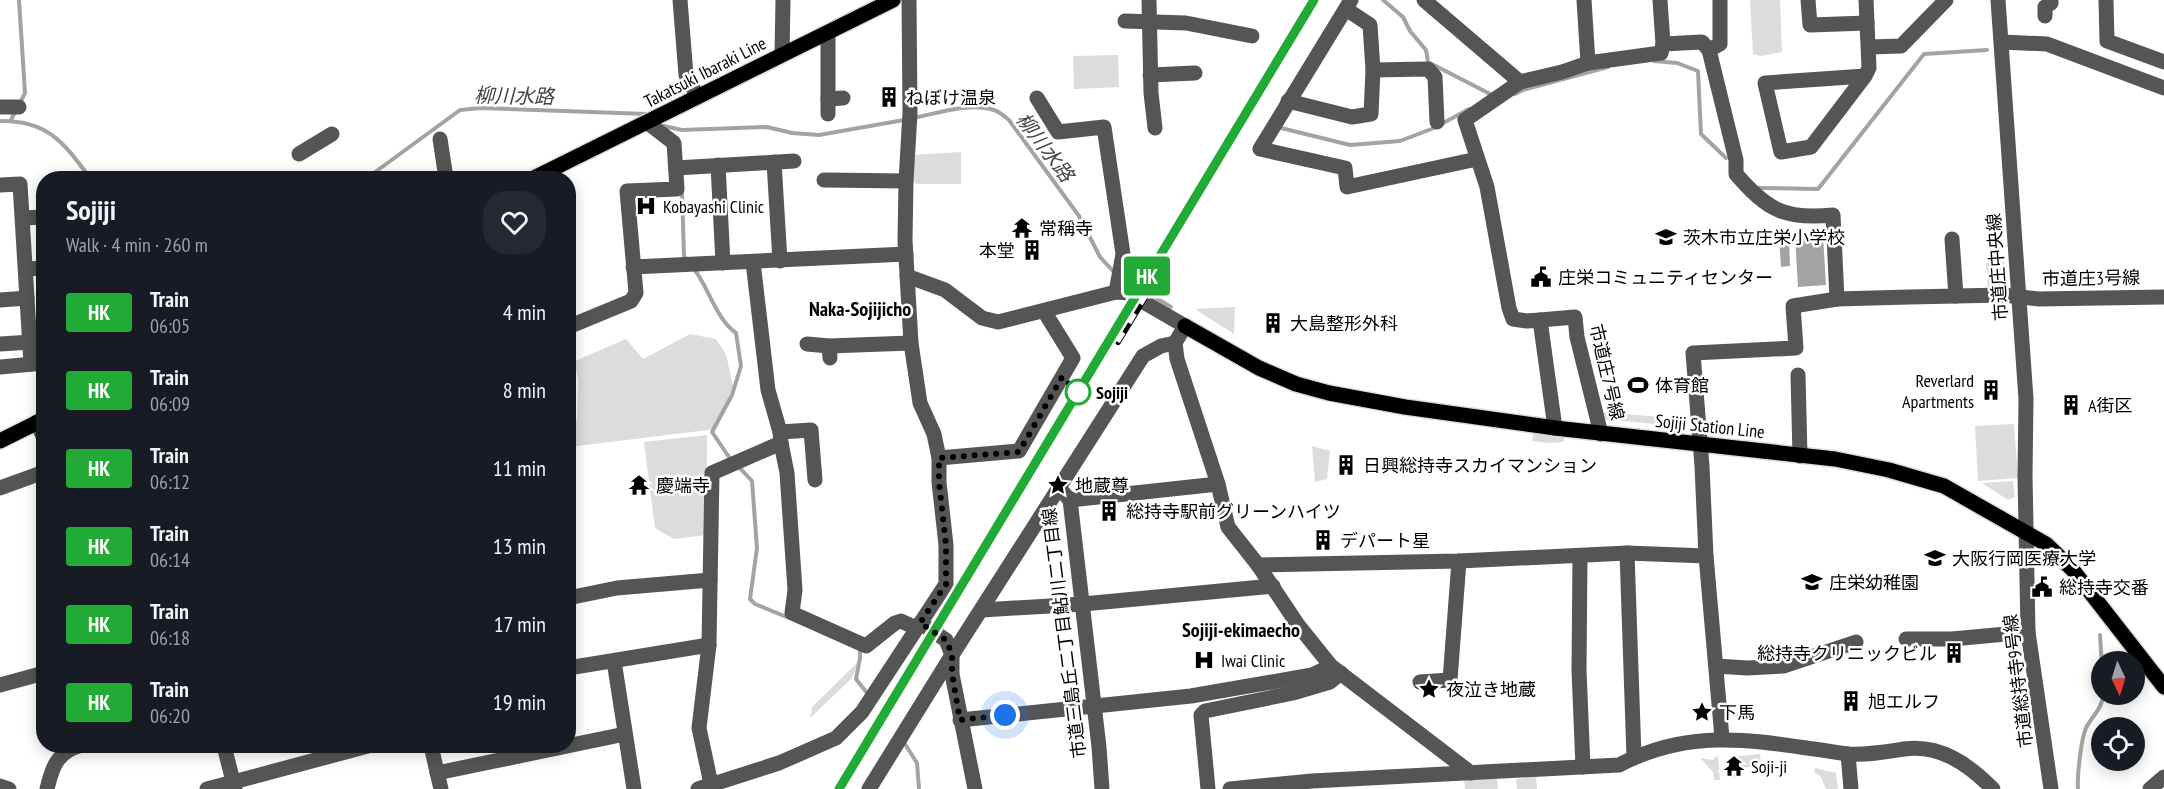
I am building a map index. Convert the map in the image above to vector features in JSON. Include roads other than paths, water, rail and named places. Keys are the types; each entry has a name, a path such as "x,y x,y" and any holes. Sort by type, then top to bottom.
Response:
{"main road":[{"name":"Takatsuki Ibaraki Line","path":"549,171 893,0"},
{"name":"Sojiji Station Line","path":"1185,326 1259,368 1296,384 1329,393 1406,407 1601,434 1835,459 1889,470 1944,486 2046,543 2072,570 2164,687"},
{"path":"0,441 36,423"}],"street":[{"path":"680,0 686,75 698,96"},
{"path":"782,54 783,0"},
{"path":"815,480 811,430 780,438 712,473 709,645 699,728 704,787 779,763 836,738 862,712 946,584 946,545 939,482 939,458 934,434 920,404 911,343 906,254 906,181 910,113 909,0"},
{"path":"1149,0 1150,75 1155,128"},
{"path":"1424,0 1520,82"},
{"path":"1584,0 1588,63"},
{"path":"1556,428 1540,320 1513,319 1487,187 1465,120 1520,82 1588,63 1661,53 1663,44 1660,0"},
{"path":"1709,50 1720,44 1720,0"},
{"path":"1808,0 1810,25 1867,23"},
{"path":"1865,76 1765,83 1781,152 1811,147 1865,76 1869,68 1866,0"},
{"path":"1869,47 1901,46 1946,0"},
{"name":"市道庄中央線","path":"1998,0 2026,399 2027,533"},
{"path":"2045,16 2045,7 2050,0"},
{"path":"2106,0 2108,40 2164,62"},
{"path":"1288,101 1352,117 1371,114 1370,25 1349,4 1288,101 1260,149 1345,168 1347,187 1477,159"},
{"path":"1125,21 1186,23 1235,40 1252,36"},
{"path":"828,33 836,98 828,114"},
{"path":"1663,44 1702,42 1709,50 1736,160 1736,174 1765,204 1781,213 1810,218 1833,215 1837,299"},
{"path":"2002,42 2047,44 2164,88"},
{"path":"1372,70 1428,69 1435,77 1437,122"},
{"path":"1150,75 1195,73"},
{"path":"1037,98 1058,132 1104,128 1123,254 1116,292"},
{"path":"0,107 20,107"},
{"path":"576,324 631,301 636,293 627,191 677,189 674,144 648,123"},
{"path":"300,154 334,137"},
{"path":"440,139 445,171"},
{"path":"676,168 794,161"},
{"path":"774,162 780,261"},
{"path":"718,165 723,263"},
{"path":"824,180 906,181"},
{"path":"0,185 20,184 30,342 36,361"},
{"path":"23,218 36,217"},
{"path":"1952,239 1956,297"},
{"path":"633,267 906,254"},
{"path":"753,262 768,390 787,474 795,590 792,613 866,646 895,623 901,621 918,625 946,640 952,654 952,674 975,789"},
{"path":"26,269 36,268"},
{"path":"907,276 945,290 982,318 998,322 1116,292 1128,293 1185,326 1175,343 1177,359 1218,484 1228,527 1258,565 1298,625 1336,669 1471,773"},
{"name":"市道庄3号線","path":"1700,445 1693,353 1796,348 1793,306 1837,299 2164,297"},
{"path":"0,300 27,298"},
{"path":"939,458 1019,452 1073,358 1044,311"},
{"name":"市道庄7号線","path":"1540,320 1575,317 1577,337 1601,434"},
{"path":"0,344 30,342"},
{"path":"807,344 830,352 911,343"},
{"name":"市道三島丘二丁目鮎川二丁目線","path":"1102,789 1083,604 1064,494 1143,356 1161,346 1175,343"},
{"path":"0,367 36,364"},
{"path":"1798,375 1800,456"},
{"path":"1700,445 1722,738"},
{"path":"0,488 36,475"},
{"path":"869,789 952,654 1064,494 1218,484"},
{"name":"市道総持寺9号線","path":"2027,533 2028,632 2051,789"},
{"path":"1258,565 1459,561 1627,552 1707,556"},
{"path":"1627,552 1634,757"},
{"path":"1580,556 1579,670 1583,768"},
{"path":"1420,682 1450,680 1459,561"},
{"path":"576,596 617,588 710,580"},
{"path":"982,610 1083,604 1273,586"},
{"path":"1906,639 1952,639 2028,632"},
{"path":"1716,666 1747,668 1784,666 1856,642"},
{"path":"576,667 709,645"},
{"path":"614,661 634,789"},
{"path":"960,720 1191,696 1336,669"},
{"path":"1208,789 1201,715 1205,711 1293,693 1330,682 1336,669"},
{"path":"0,685 36,676"},
{"path":"576,744 625,734"},
{"path":"1230,789 1312,781 1619,765 1649,750 1722,738 1848,754 1868,755 1917,748 1936,750 1954,758 1993,789"},
{"path":"47,789 63,753"},
{"path":"226,753 234,785"},
{"path":"207,789 234,785 344,753"},
{"path":"433,753 441,789"},
{"path":"437,773 533,753"},
{"path":"1848,754 1851,789"},
{"path":"2150,789 2164,777"},
{"path":"0,786 9,789"}],"waterway":[{"path":"19,0 25,93 20,103"},
{"path":"1383,0 1403,17 1410,31 1426,50 1428,62 1494,96"},
{"path":"1758,188 1818,189 1924,54 1987,50"},
{"path":"1654,61 1677,63 1698,71 1701,134 1726,158"},
{"path":"1515,94 1608,67"},
{"name":"柳川水路","path":"914,118 975,107 994,110 1004,116 1079,216 1100,257 1114,272"},
{"name":"柳川水路","path":"377,171 460,110 480,108 647,114"},
{"path":"1281,128 1350,145 1400,141 1434,128 1469,109"},
{"path":"11,120 15,112"},
{"name":"柳川水路","path":"664,126 682,130 767,127 792,133 819,135 904,120"},
{"name":"柳川水路","path":"0,121 17,122 43,129 63,144 85,171"},
{"path":"682,191 684,256 687,260"},
{"path":"694,269 723,320 736,333 741,366 732,395 712,432 731,460"},
{"name":"柳川水路","path":"1123,278 1171,307"},
{"path":"737,465 752,481 757,548 750,599 755,604 789,618"},
{"path":"2100,635 2101,651"},
{"path":"860,648 856,679 867,693"},
{"path":"2078,789 2084,733 2100,705"},
{"path":"905,744 917,763 919,789"}],"railway":[{"path":"839,789 1313,0"},
{"path":"1118,342 1152,286"}],"train":[{"name":"HK","path":"839,789 1314,0"}],"place":[{"name":"ねぼけ温泉","path":"889,97"},
{"name":"Kobayashi Clinic","path":"646,206"},
{"name":"常稱寺","path":"1022,228"},
{"name":"茨木市立庄栄小学校","path":"1666,237"},
{"name":"本堂","path":"1032,250"},
{"name":"庄栄コミュニティセンター","path":"1541,277"},
{"name":"大島整形外科","path":"1273,323"},
{"name":"体育館","path":"1638,385"},
{"name":"Reverlard Apartments","path":"1991,390"},
{"name":"Sojiji","path":"1078,392"},
{"name":"A街区","path":"2071,405"},
{"name":"日興総持寺スカイマンション","path":"1346,465"},
{"name":"慶端寺","path":"639,485"},
{"name":"地蔵尊","path":"1058,485"},
{"name":"総持寺駅前グリーンハイツ","path":"1109,511"},
{"name":"デパート星","path":"1323,540"},
{"name":"大阪行岡医療大学","path":"1935,558"},
{"name":"庄栄幼稚園","path":"1812,582"},
{"name":"総持寺交番","path":"2042,587"},
{"name":"総持寺クリニックビル","path":"1954,653"},
{"name":"Iwai Clinic","path":"1204,660"},
{"name":"夜泣き地蔵","path":"1429,689"},
{"name":"旭エルフ","path":"1851,701"},
{"name":"下馬","path":"1702,712"},
{"name":"Soji-ji","path":"1734,766"}],"district":[{"name":"Naka-Sojijicho","path":"860,309"},
{"name":"Sojiji-ekimaecho","path":"1241,630"}]}
